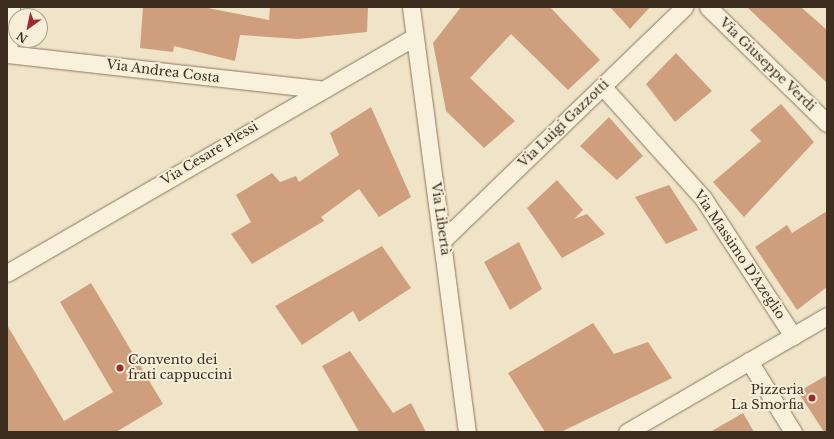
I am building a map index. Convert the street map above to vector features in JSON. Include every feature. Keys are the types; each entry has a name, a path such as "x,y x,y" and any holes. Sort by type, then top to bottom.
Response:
{"street":[{"path":"8,54 11,7"},
{"name":"Via Libertà","path":"410,7 444,239 467,432"},
{"name":"Via Luigi Gazzotti","path":"444,239 603,87 684,7"},
{"name":"Via Giuseppe Verdi","path":"708,7 827,123"},
{"name":"Via Cesare Plessi","path":"7,273 318,90 414,37"},
{"name":"Via Andrea Costa","path":"8,54 318,90"},
{"name":"Via Massimo D'Azeglio","path":"603,87 703,198 793,336"},
{"path":"627,432 827,316"},
{"path":"749,361 793,432"}],"building":[{"path":"143,7 203,7 269,20 270,7 368,7 367,32 298,39 240,35 235,61 174,46 173,52 140,48"},
{"path":"461,7 550,7 600,60 568,90 511,34 470,78 515,121 484,148 446,111 433,43"},
{"path":"610,7 650,7 630,29"},
{"path":"747,7 801,7 827,30 827,83"},
{"path":"676,53 712,91 675,122 646,84"},
{"path":"781,104 814,142 744,217 713,182 761,141 750,130"},
{"path":"371,107 411,197 379,217 359,189 321,217 324,221 252,264 231,234 251,222 236,195 272,173 280,182 296,176 299,182 339,155 330,133"},
{"path":"609,117 643,156 617,180 580,146"},
{"path":"557,180 583,210 574,219 587,214 605,234 562,258 527,208"},
{"path":"669,185 698,230 666,244 635,197"},
{"path":"827,211 827,287 797,310 755,247 787,225 792,233"},
{"path":"519,242 542,289 510,310 484,262"},
{"path":"382,246 411,288 359,322 353,311 302,345 275,306"},
{"name":"Convento dei frati cappuccini","path":"91,283 163,404 116,432 7,432 7,325 64,421 113,392 60,302"},
{"path":"593,323 614,354 648,342 672,378 561,432 545,432 508,373"},
{"path":"350,351 393,413 411,403 426,432 359,432 322,366"},
{"path":"827,375 827,432 824,432 798,392"},
{"path":"743,413 754,432 710,432"}],"place":[{"name":"Convento dei frati cappuccini","path":"120,368"},
{"name":"Pizzeria La Smorfia","path":"812,398"}]}
